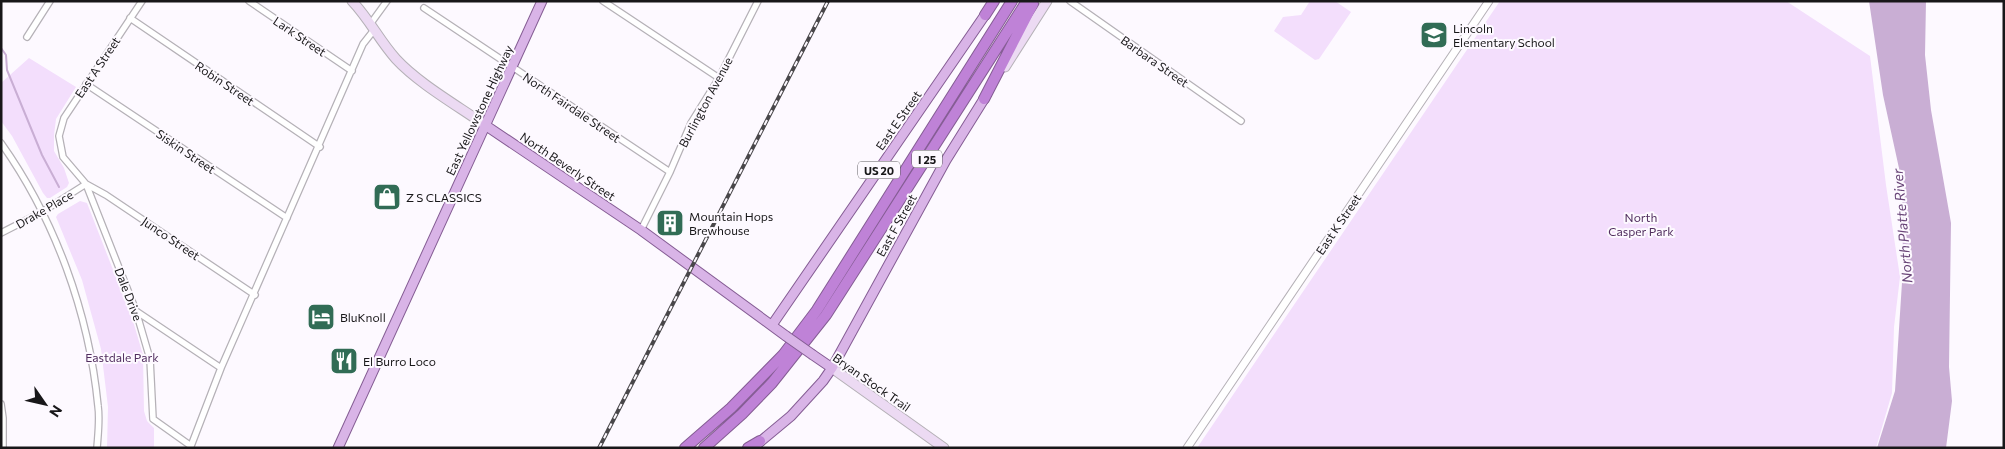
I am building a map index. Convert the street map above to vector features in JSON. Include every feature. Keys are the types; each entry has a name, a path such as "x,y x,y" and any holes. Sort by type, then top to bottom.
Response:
{"highway":[{"name":"US 20","path":"985,14 993,1"},
{"name":"I 25","path":"685,448 731,408 778,361 817,310 1012,1"},
{"name":"I 25","path":"704,448 742,414 772,383 826,315 1008,34 1027,1"},
{"path":"984,99 1034,1"},
{"path":"748,448 756,444"}],"main road":[{"name":"North Beverly Street","path":"352,1 396,58 410,72 641,230 786,336"},
{"name":"East Yellowstone Highway","path":"338,448 542,1"},
{"name":"East F Street","path":"756,444 777,428 806,401 832,368 946,160 1047,1"},
{"name":"East E Street","path":"772,325 985,14"},
{"name":"Bryan Stock Trail","path":"786,336 944,448"}],"street":[{"path":"27,37 50,1"},
{"name":"East A Street","path":"58,136 64,118 142,1"},
{"name":"Lark Street","path":"249,1 352,71"},
{"path":"136,311 222,368 364,44 387,1"},
{"path":"602,1 719,78"},
{"name":"Burlington Avenue","path":"641,230 670,172 691,123 719,78 758,1"},
{"name":"Barbara Street","path":"1070,1 1241,121"},
{"name":"East K Street","path":"1186,448 1489,1"},
{"name":"North Fairdale Street","path":"424,8 670,172"},
{"name":"Robin Street","path":"130,18 320,147"},
{"name":"Siskin Street","path":"86,84 287,218"},
{"name":"Dale Drive","path":"58,136 63,157 86,184 136,311 150,359 153,419 191,446 222,368"},
{"path":"1,143 16,164 42,212 69,275 90,351 99,407 97,448"},
{"name":"Drake Place","path":"1,233 42,212 86,184"},
{"name":"Junco Street","path":"86,184 106,195 255,295"},
{"path":"1,404 3,418 2,448"}],"green space":[{"path":"1310,1 1335,1 1351,12 1319,59 1315,60 1274,31 1283,17 1301,15"},
{"name":"North Casper Park","path":"1500,1 1786,1 1870,56 1900,277 1894,327 1892,393 1876,448 1197,448"},
{"path":"29,58 76,87 56,119 54,135 54,151 64,168 69,183 67,187 50,198 47,198 43,193 12,136 1,121 1,83"},
{"name":"Eastdale Park","path":"80,201 87,203 133,321 143,355 144,411 147,421 154,428 154,448 107,448 108,407 101,349 82,280 56,217"}],"shaded area":[{"path":"1869,1 1926,1 1925,55 1931,110 1951,223 1949,367 1952,401 1946,448 1877,448 1895,391 1903,267 1902,182 1883,95"}],"waterway":[{"path":"1,48 6,55 7,70 42,155 59,187"}],"railway":[{"path":"599,448 828,1"}],"place":[{"name":"Lincoln Elementary School","path":"1434,35"},
{"name":"Z S CLASSICS","path":"387,197"},
{"name":"Mountain Hops Brewhouse","path":"670,223"},
{"name":"BluKnoll","path":"321,317"},
{"name":"El Burro Loco","path":"344,361"}],"water label":[{"name":"North Platte River","path":"1902,226"}]}
